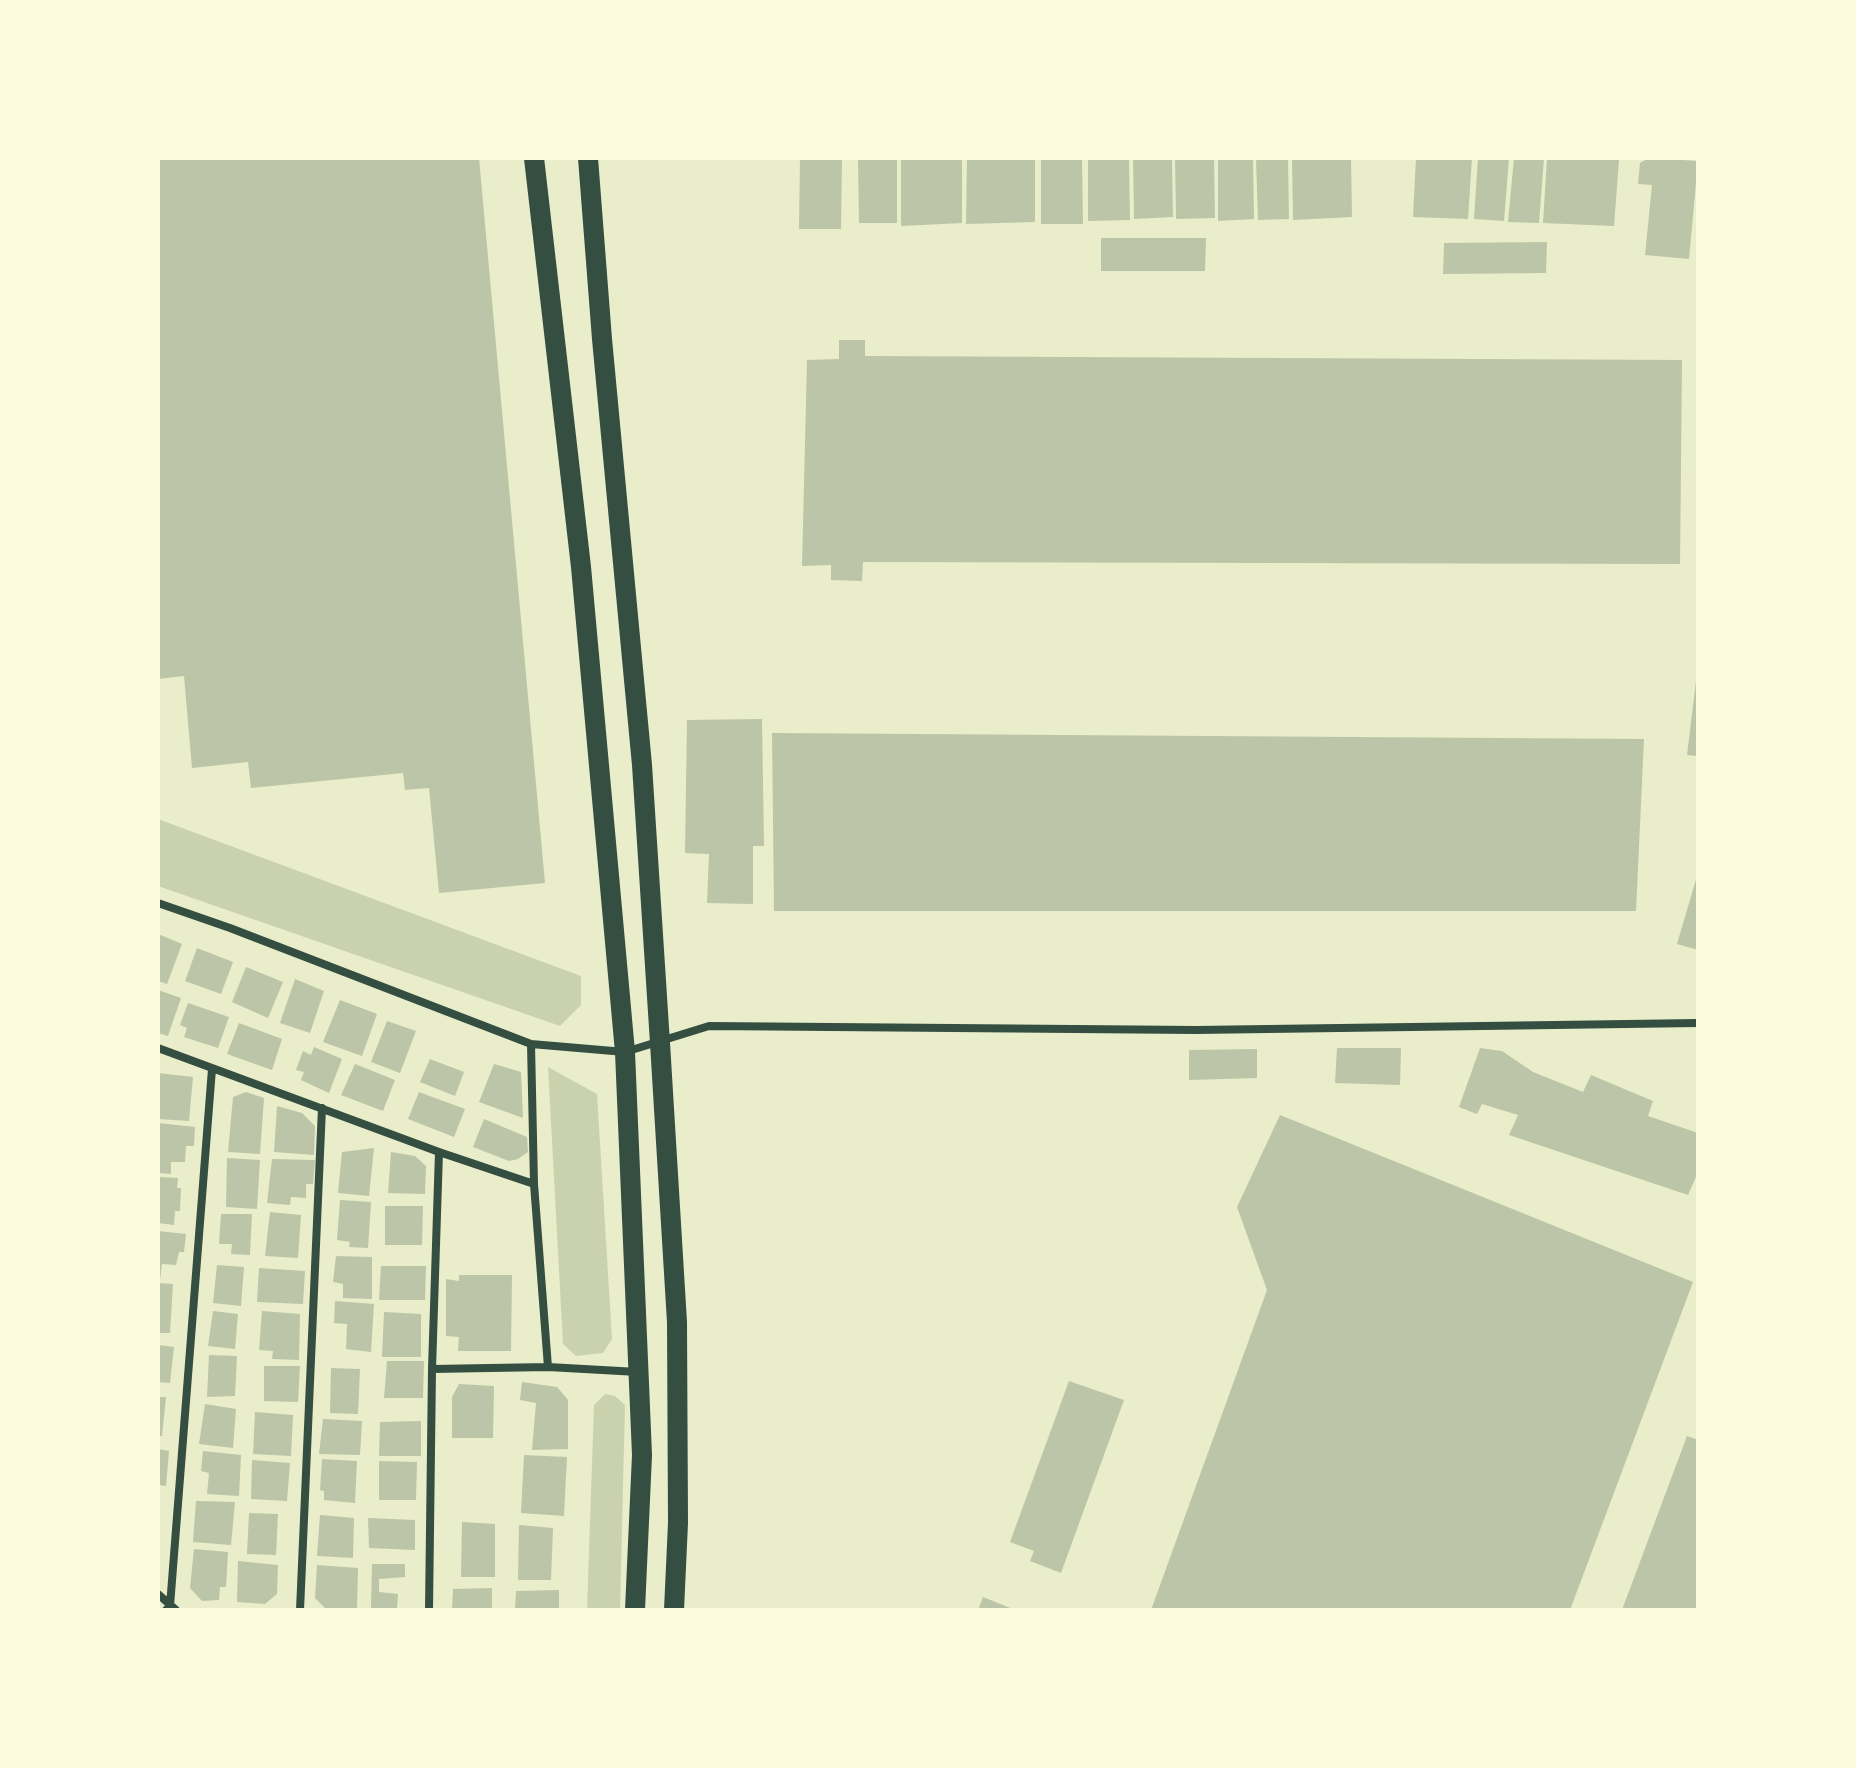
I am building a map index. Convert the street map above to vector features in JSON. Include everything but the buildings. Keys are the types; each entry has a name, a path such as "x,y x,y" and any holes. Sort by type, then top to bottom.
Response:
{"main road":[{"path":"534,158 581,567 625,1052 642,1455 635,1610"},
{"path":"588,158 642,765 677,1322 678,1523 674,1610"}],"street":[{"path":"158,903 245,933 531,1044 625,1052 709,1026 1196,1030 1698,1023"},
{"path":"531,1044 534,1184 548,1367"},
{"path":"158,1048 534,1184"},
{"path":"171,1609 212,1069"},
{"path":"300,1610 322,1108"},
{"path":"429,1610 439,1152"},
{"path":"432,1369 548,1367 638,1372"},
{"path":"158,1594 171,1609"}],"green space":[{"path":"158,819 581,976 581,1005 560,1026 158,886"},
{"path":"548,1067 597,1094 612,1339 603,1353 576,1356 563,1344"},
{"path":"605,1394 615,1396 625,1405 620,1610 587,1610 594,1405"}]}
